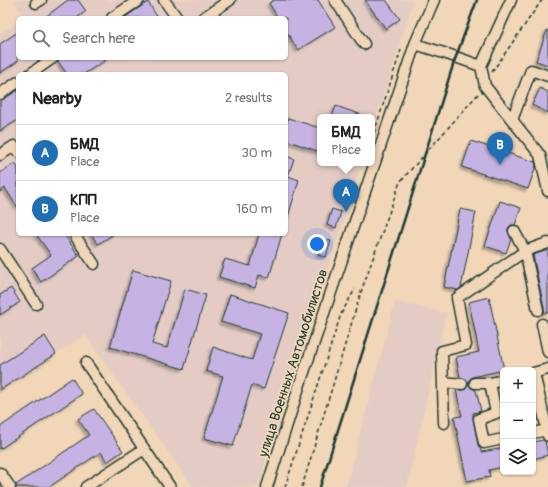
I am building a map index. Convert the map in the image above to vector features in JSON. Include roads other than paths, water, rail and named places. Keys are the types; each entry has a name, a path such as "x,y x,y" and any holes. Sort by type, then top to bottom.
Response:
{"street":[{"path":"115,16 139,0"},
{"path":"164,0 176,16"},
{"path":"206,16 230,0"},
{"path":"335,0 364,44"},
{"name":"улица Военных Автомобилистов","path":"375,162 415,44 434,0"},
{"path":"511,0 482,69 485,86 540,155 548,191"},
{"path":"415,44 450,55 482,69"},
{"path":"33,72 50,60"},
{"path":"512,120 531,70 548,76"},
{"path":"0,94 16,83"},
{"path":"0,155 14,146 16,149"},
{"name":"улица Военных Автомобилистов","path":"267,487 374,166"},
{"path":"514,231 525,251 538,310"},
{"path":"75,236 94,264"},
{"path":"444,423 442,351 466,345 457,298 525,251 548,243"},
{"path":"0,249 36,304"},
{"path":"542,324 548,352"},
{"path":"86,363 170,487"},
{"path":"536,372 548,369"},
{"path":"475,383 490,383 500,381"},
{"path":"443,382 462,384"},
{"path":"490,383 496,413 478,419 484,443 500,440"},
{"path":"536,386 547,433 536,433"},
{"path":"86,487 144,448"},
{"path":"0,473 10,487"}],"railway":[{"path":"320,487 454,62 477,0"}],"place":[{"name":"КПП","path":"500,165"},
{"name":"БМД","path":"346,212"}]}
